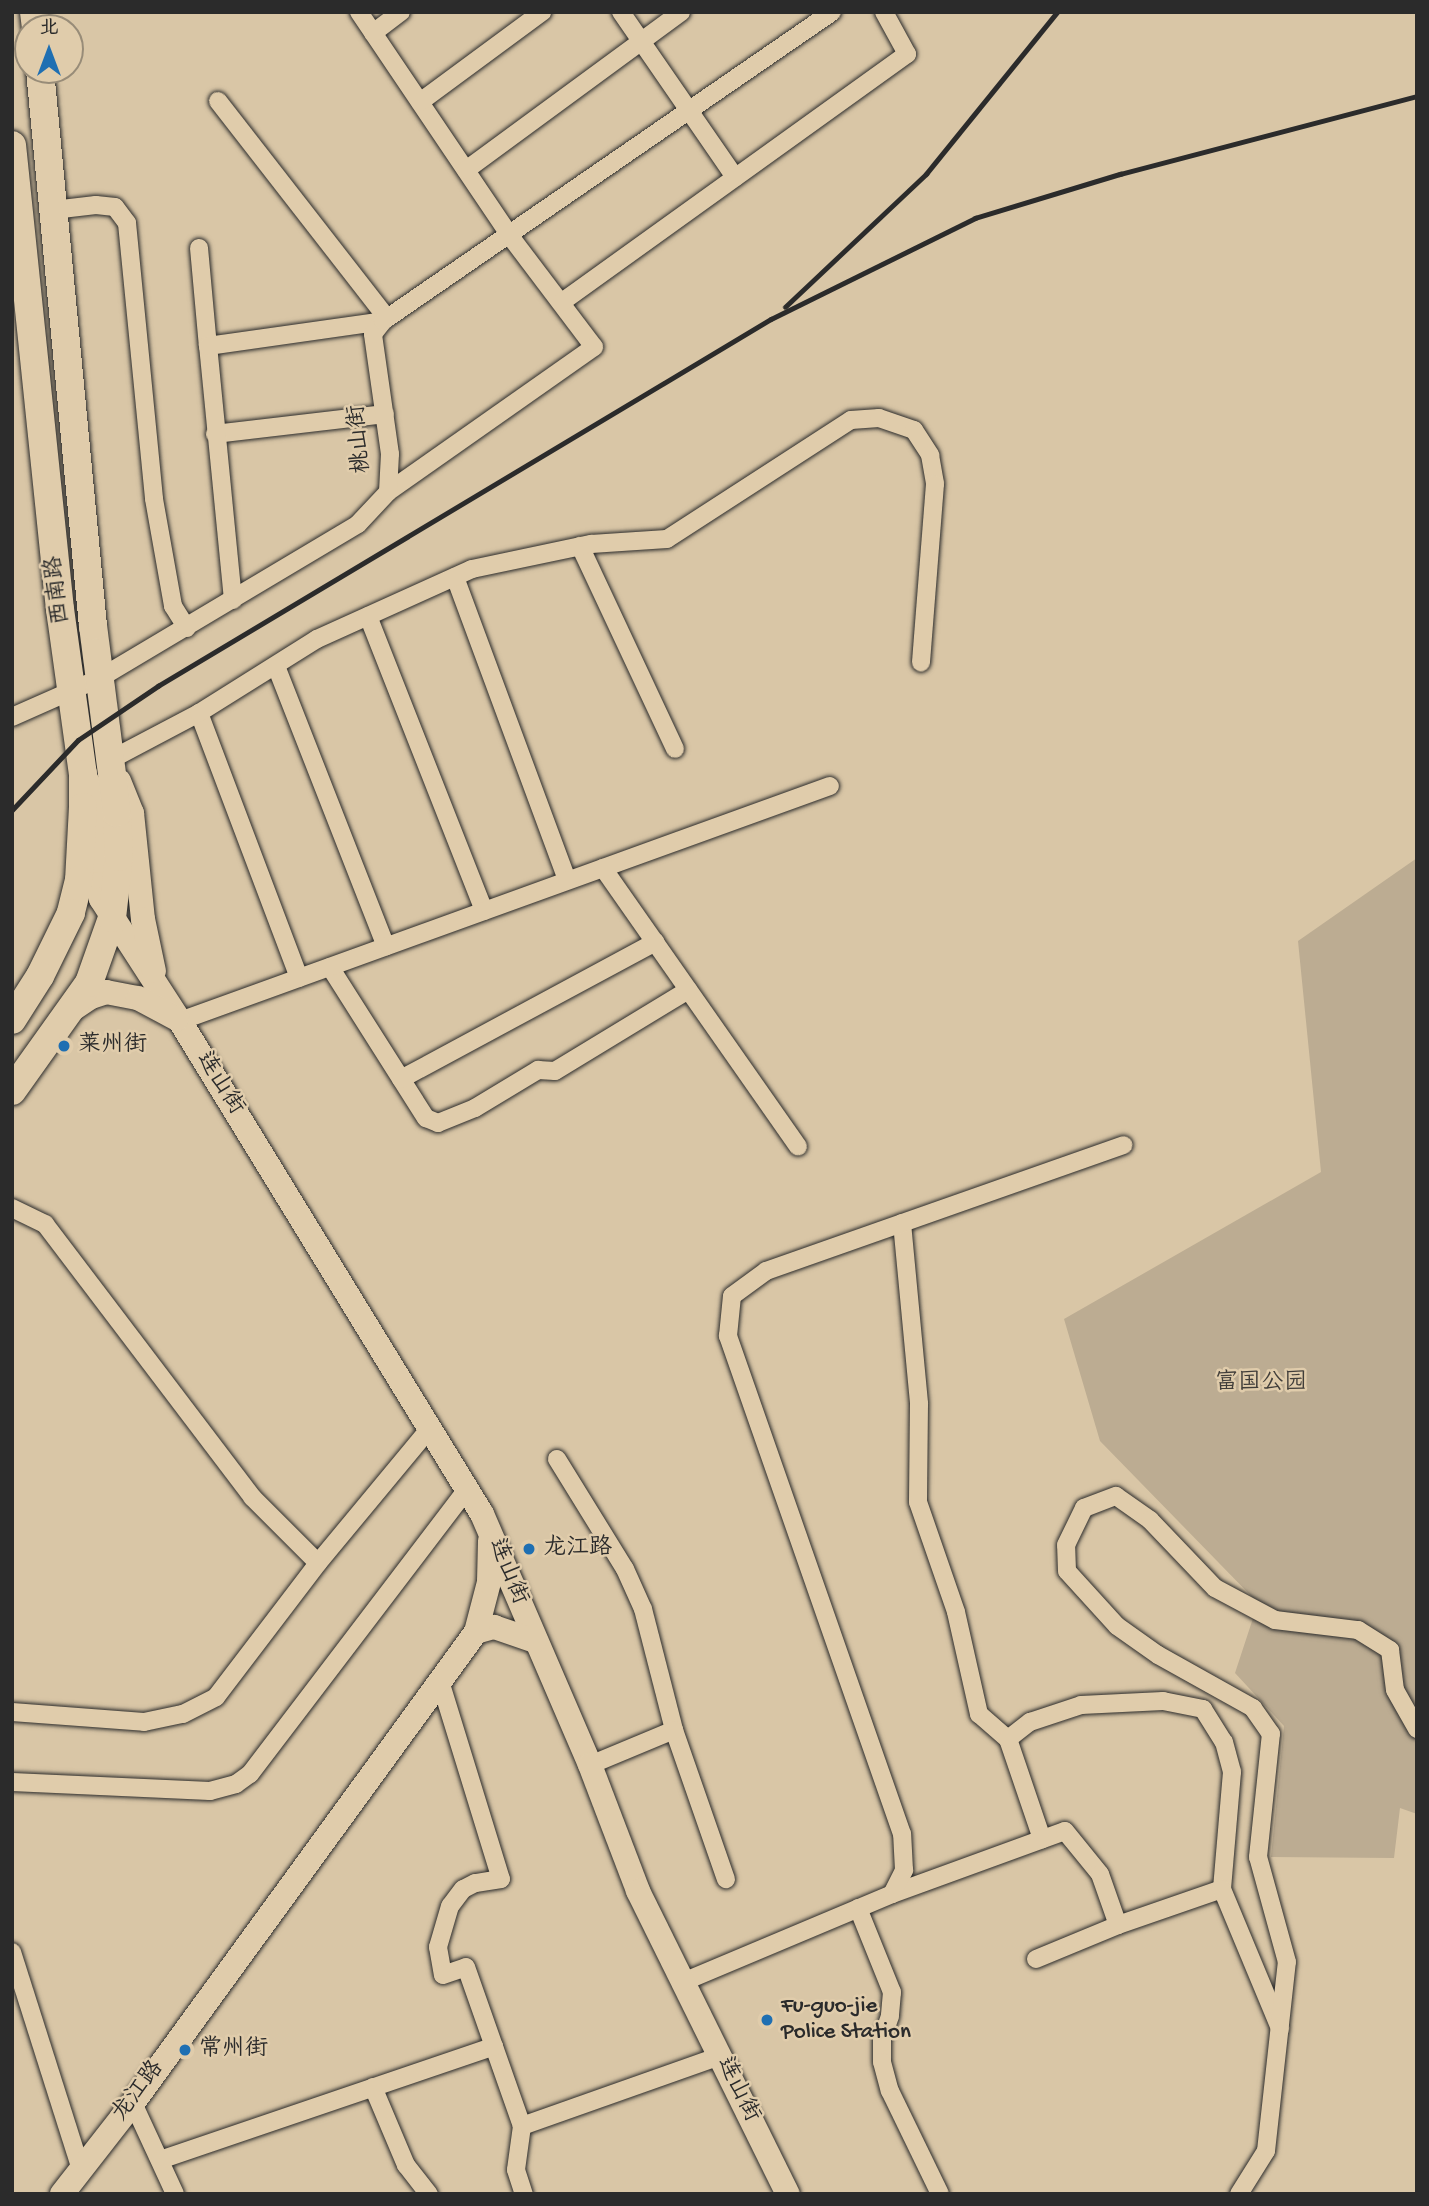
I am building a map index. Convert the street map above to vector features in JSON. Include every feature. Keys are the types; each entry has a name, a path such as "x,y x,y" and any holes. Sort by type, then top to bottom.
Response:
{"main road":[{"name":"西南路","path":"12,1091 89,983 112,918 119,857 117,813 100,678 41,84"},
{"name":"西南路","path":"12,145 60,608 74,692 83,774 79,880 71,913 40,976 12,1020"}],"street":[{"path":"359,12 510,236 594,347 388,492"},
{"path":"373,33 401,12"},
{"path":"420,102 542,12"},
{"path":"621,12 735,177"},
{"path":"466,170 681,12"},
{"path":"208,346 385,320 832,12"},
{"path":"562,302 907,54 884,12"},
{"path":"218,101 385,320"},
{"path":"53,210 96,205 115,207 127,223 154,499 173,606 187,628"},
{"path":"200,248 215,434 233,600"},
{"name":"桃山街","path":"12,718 74,692 187,628 358,524 388,492 390,454 373,334 385,320"},
{"path":"215,434 385,414"},
{"path":"157,986 143,919 132,813 110,761 199,713 317,639 472,569 580,546 667,539 851,421 879,418 914,430 930,455 935,484 921,662"},
{"path":"580,546 675,749"},
{"path":"456,577 567,880"},
{"path":"368,616 484,911"},
{"path":"276,666 386,946"},
{"path":"199,713 299,978"},
{"name":"连山街","path":"83,774 98,799 98,884 101,899 180,1021 490,1530 535,1642 590,1765 638,1891 788,2194"},
{"path":"73,1009 91,997 106,992 123,994 159,1008 180,1021 831,786"},
{"path":"603,868 798,1147"},
{"path":"401,1079 655,943"},
{"path":"330,967 426,1118 438,1123 475,1108 538,1070 555,1072 688,990"},
{"path":"892,1894 904,1870 902,1833 728,1336 732,1296 766,1271 1123,1144"},
{"path":"12,1208 46,1224 252,1497 318,1563"},
{"path":"902,1223 919,1404 918,1503 956,1612 979,1714 1008,1739 1042,1839"},
{"path":"12,1712 144,1722 183,1714 216,1697 318,1563 430,1428"},
{"path":"557,1459 625,1569 643,1609 674,1730 726,1880"},
{"path":"12,1782 209,1791 236,1784 250,1774 467,1489"},
{"path":"1239,2194 1266,2151 1282,2033 1287,1962 1258,1857 1271,1734 1253,1709 1158,1656 1117,1626 1067,1571 1066,1545 1084,1508 1116,1496 1150,1520 1215,1588 1275,1620 1358,1630 1390,1650 1395,1690 1417,1729"},
{"name":"龙江路","path":"62,2194 133,2103 476,1632 489,1582 490,1530"},
{"path":"476,1632 494,1627 535,1642"},
{"path":"440,1681 501,1879 475,1883 463,1889 450,1906 438,1947 443,1975 466,1967 523,2126 516,2170 524,2194"},
{"path":"1008,1739 1030,1723 1081,1704 1163,1701 1203,1709 1224,1742 1232,1772 1222,1889 1282,2033"},
{"path":"590,1765 674,1730"},
{"path":"683,1982 892,1894 1065,1831 1100,1874 1118,1925"},
{"path":"1036,1959 1118,1925 1222,1889"},
{"path":"858,1908 892,1992 890,2016 882,2039 882,2063 890,2091 940,2194"},
{"path":"12,1952 16,1982 81,2169"},
{"path":"160,2160 494,2046"},
{"path":"523,2126 720,2056"},
{"path":"373,2087 406,2165 429,2194"},
{"path":"133,2103 175,2194"}],"green space":[{"name":"富国公园","path":"1417,858 1417,1814 1400,1808 1394,1858 1271,1857 1284,1726 1235,1673 1258,1603 1100,1441 1064,1319 1321,1172 1298,941"}],"railway":[{"path":"785,307 926,174 1057,12"},
{"path":"12,810 78,740 158,686 771,319 975,218 1120,174 1417,96"}],"place":[{"name":"莱州街","path":"64,1046"},
{"name":"龙江路","path":"529,1549"},
{"name":"Fu-guo-jie Police Station","path":"767,2020"},
{"name":"常州街","path":"185,2050"}]}
